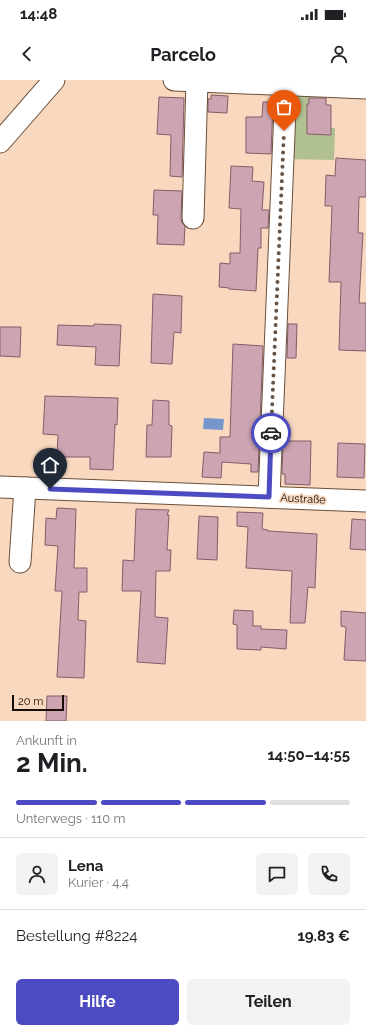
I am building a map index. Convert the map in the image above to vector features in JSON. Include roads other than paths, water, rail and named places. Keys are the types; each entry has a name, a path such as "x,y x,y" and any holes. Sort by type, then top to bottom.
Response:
{"street":[{"path":"0,142 54,80"},
{"path":"174,80 366,88"},
{"path":"193,218 197,81"},
{"path":"269,497 286,85"},
{"name":"Austraße","path":"0,487 366,501"},
{"path":"20,562 25,488"}],"water":[{"path":"204,418 224,419 223,430 203,429"}]}
